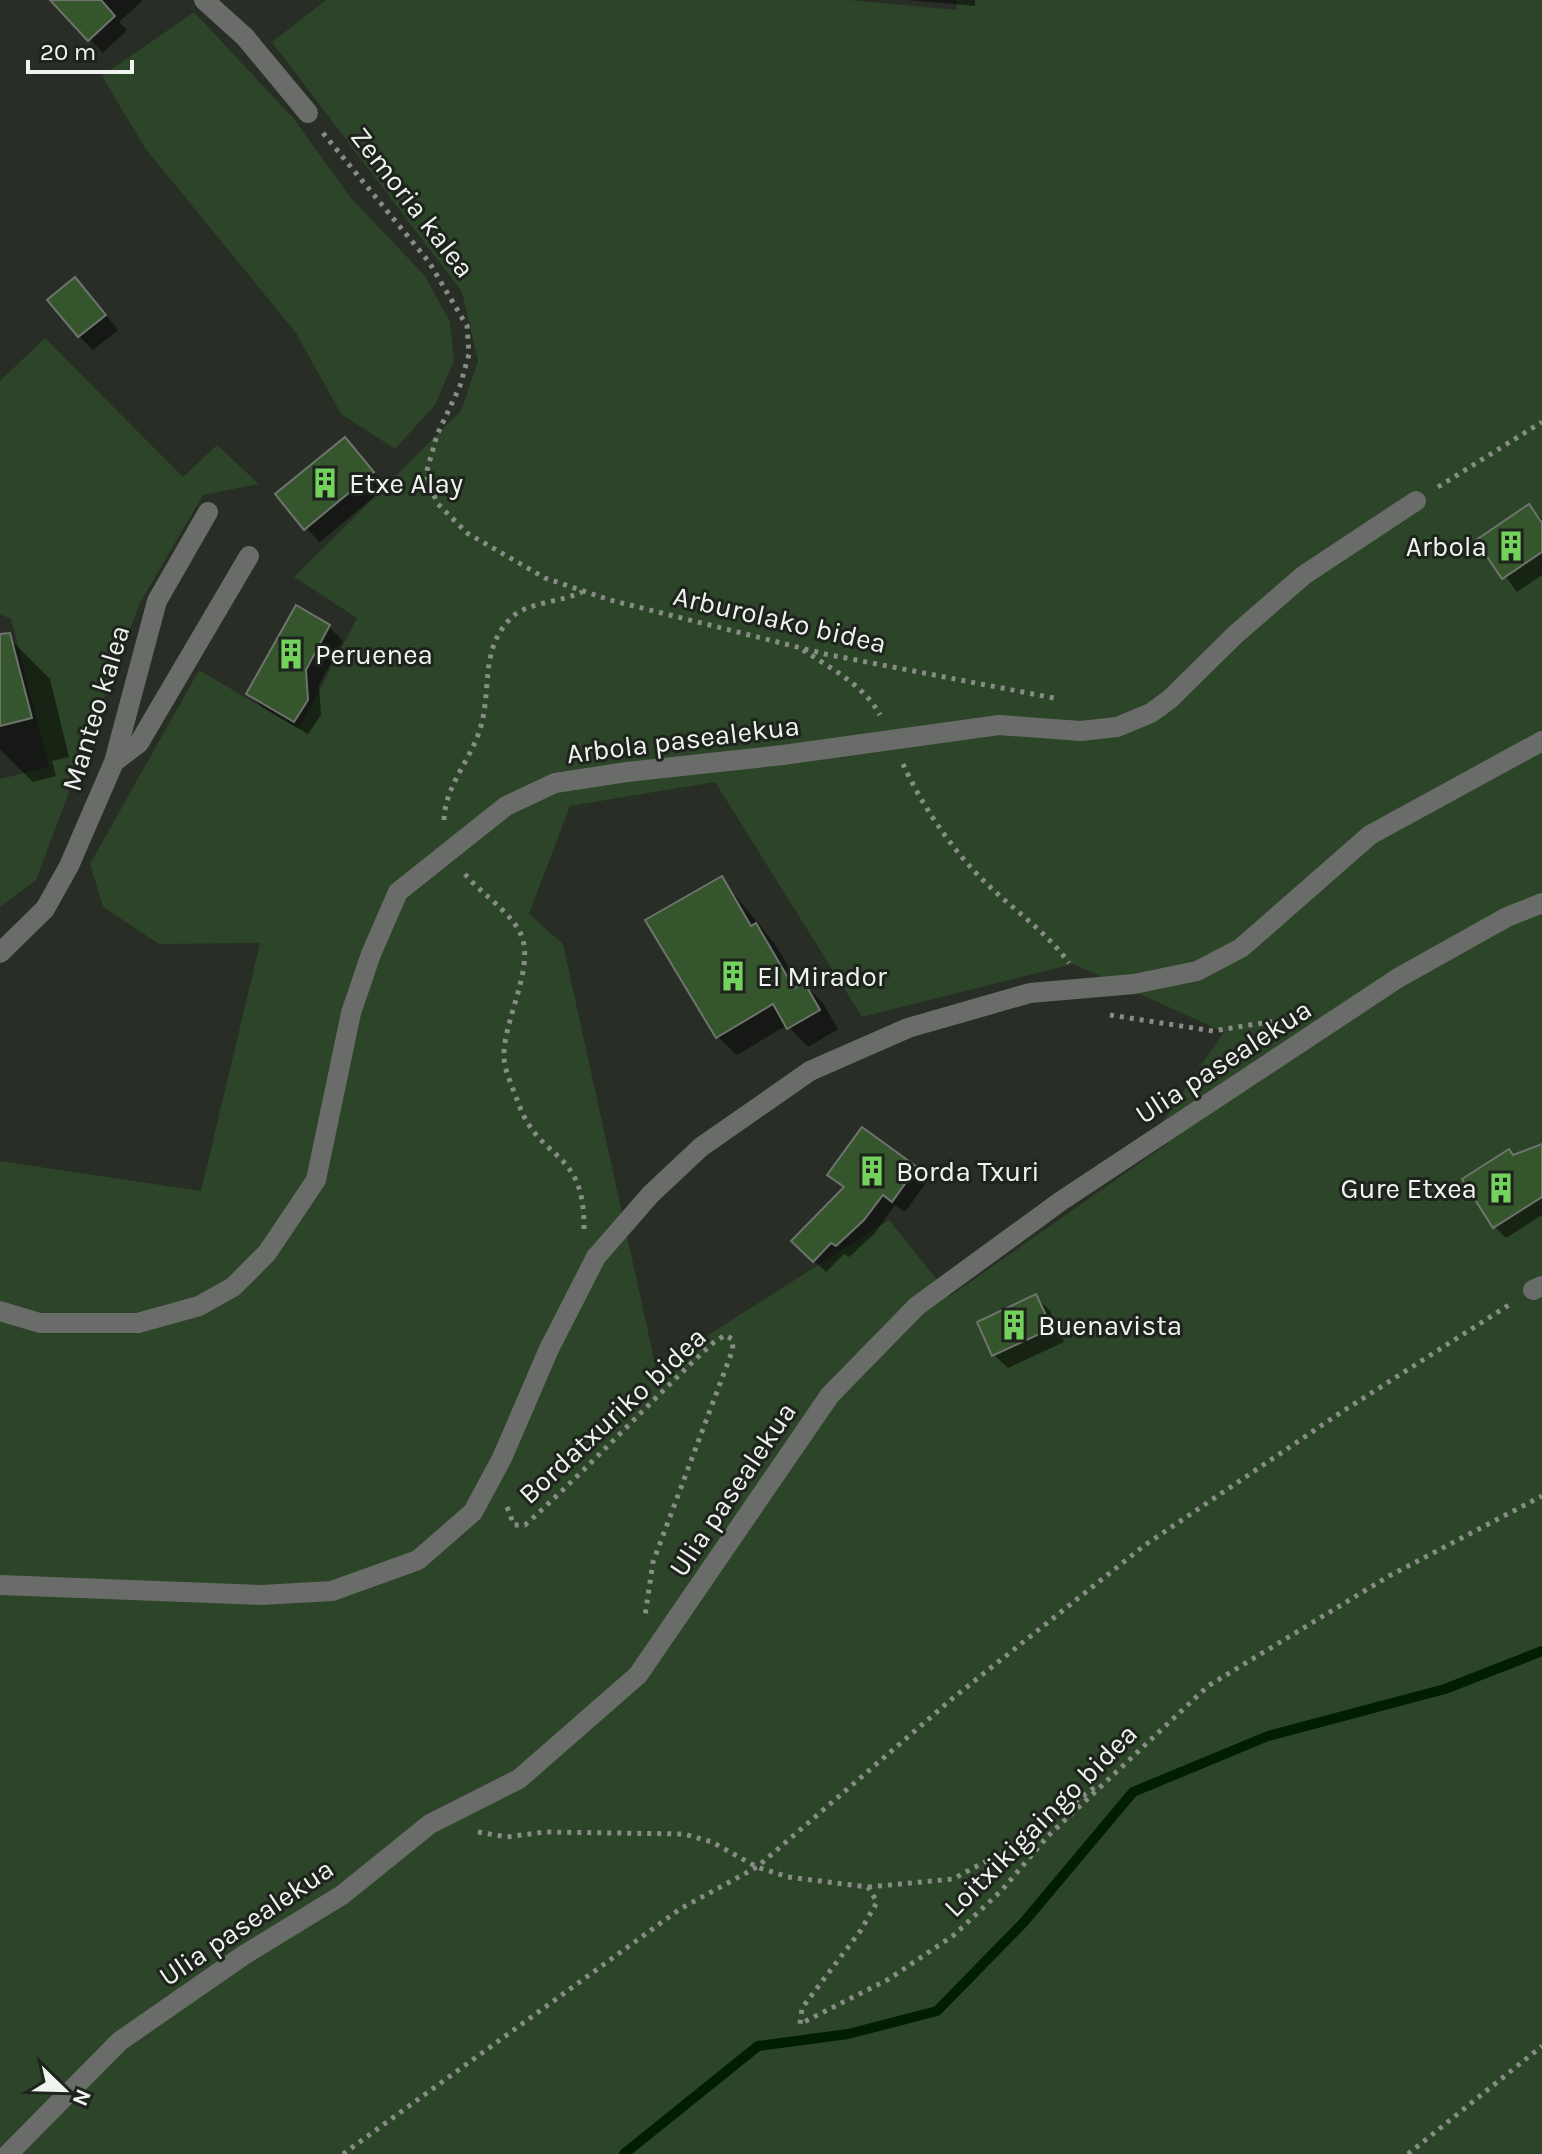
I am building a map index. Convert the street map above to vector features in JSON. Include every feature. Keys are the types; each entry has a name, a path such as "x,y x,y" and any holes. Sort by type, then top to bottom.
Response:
{"street":[{"path":"204,0 245,37 308,113"},
{"name":"Arbola pasealekua","path":"0,1311 40,1323 138,1323 199,1306 233,1287 267,1253 316,1180 351,1013 371,954 398,892 506,806 555,783 999,725 1081,731 1117,727 1151,713 1170,699 1236,634 1304,575 1416,501"},
{"name":"Manteo kalea","path":"0,953 45,909 69,866 114,762 157,601 208,512"},
{"path":"114,762 139,743 249,556"},
{"path":"0,1585 261,1595 332,1591 418,1560 473,1512 502,1458 549,1349 596,1257 651,1194 701,1147 810,1071 908,1028 1030,993 1134,984 1197,971 1241,948 1370,835 1542,741"},
{"name":"Ulia pasealekua","path":"8,2154 120,2041 244,1955 342,1895 430,1824 519,1779 638,1675 830,1395 917,1306 1061,1201 1398,978 1507,917 1542,903"}],"path":[{"name":"Zemoria kalea","path":"308,113 429,262 467,326 469,354 460,386 433,444 426,474"},
{"path":"1416,501 1542,422"},
{"name":"Arburolako bidea","path":"426,474 437,503 467,533 545,578 825,654 1064,700"},
{"path":"583,1245 584,1214 575,1172 531,1131 504,1060 505,1043 520,990 523,940 515,925 465,875 444,829 444,806 482,723 493,644 515,614 584,591"},
{"path":"795,645 846,678 873,703 883,722"},
{"path":"908,776 952,843 982,880 1041,931 1067,959"},
{"path":"1167,1024 1213,1031 1293,1018"},
{"path":"343,2154 680,1909 757,1867 953,1698 1145,1545 1340,1413 1537,1288"},
{"name":"Bordatxuriko bidea","path":"502,1458 508,1513 514,1525 525,1525 596,1462 649,1402 703,1353 725,1335 732,1339 733,1349 653,1562 646,1589 645,1631"},
{"name":"Loitxikigaingo bidea","path":"868,1887 877,1902 861,1930 802,2008 800,2024 889,1979 954,1935 1002,1890 1048,1836 1208,1686 1389,1576 1542,1496"},
{"path":"476,1832 507,1837 544,1832 684,1834 712,1842 757,1867 788,1877 868,1887 953,1879 1018,1844 1114,1773"},
{"path":"1408,2154 1542,2046"}],"green space":[{"path":"326,0 849,0 956,10 957,0 1542,0 1542,2154 0,2154 0,1161 201,1191 260,943 159,944 103,907 90,864 199,670 299,729 357,618 294,577 461,411 478,361 462,292 272,42","holes":["715,782 862,1017 1073,964 1224,1032 1163,1121 1168,1143 950,1296 889,1220 656,1368 563,944 529,914 570,806"]},
{"path":"194,12 294,119 351,198 425,276 450,322 454,361 435,405 395,449 341,414 296,333 145,148 102,76"},
{"path":"45,338 183,477 217,445 259,484 203,495 140,603 36,880 0,907 0,779 49,767 11,619 0,614 0,381"}],"building":[{"path":"50,0 101,0 115,16 88,41"},
{"path":"75,277 106,315 78,337 47,300"},
{"name":"Etxe Alay","path":"345,437 374,472 304,530 275,494"},
{"name":"Arbola","path":"1529,504 1542,523 1542,552 1502,579 1476,540"},
{"name":"Peruenea","path":"296,605 330,625 306,670 308,700 294,722 246,694"},
{"path":"10,633 32,718 0,726 0,634"},
{"name":"El Mirador","path":"722,876 751,926 756,923 794,988 804,982 820,1010 787,1029 773,1004 716,1038 645,920"},
{"path":"862,1127 917,1167 892,1202 883,1195 864,1220 836,1246 831,1243 813,1262 791,1241 844,1187 827,1175"},
{"name":"Gure Etxea","path":"1542,1144 1542,1197 1493,1228 1462,1179 1509,1149 1513,1155"},
{"name":"Buenavista","path":"1036,1294 1052,1328 992,1356 977,1322"}],"waterway":[{"path":"624,2154 758,2046 848,2034 937,2011 1024,1922 1133,1792 1268,1736 1445,1689 1542,1651"}],"place":[{"name":"Etxe Alay","path":"325,483"},
{"name":"Arbola","path":"1511,546"},
{"name":"Peruenea","path":"291,654"},
{"name":"El Mirador","path":"733,976"},
{"name":"Borda Txuri","path":"872,1171"},
{"name":"Gure Etxea","path":"1501,1188"},
{"name":"Buenavista","path":"1014,1325"}]}
